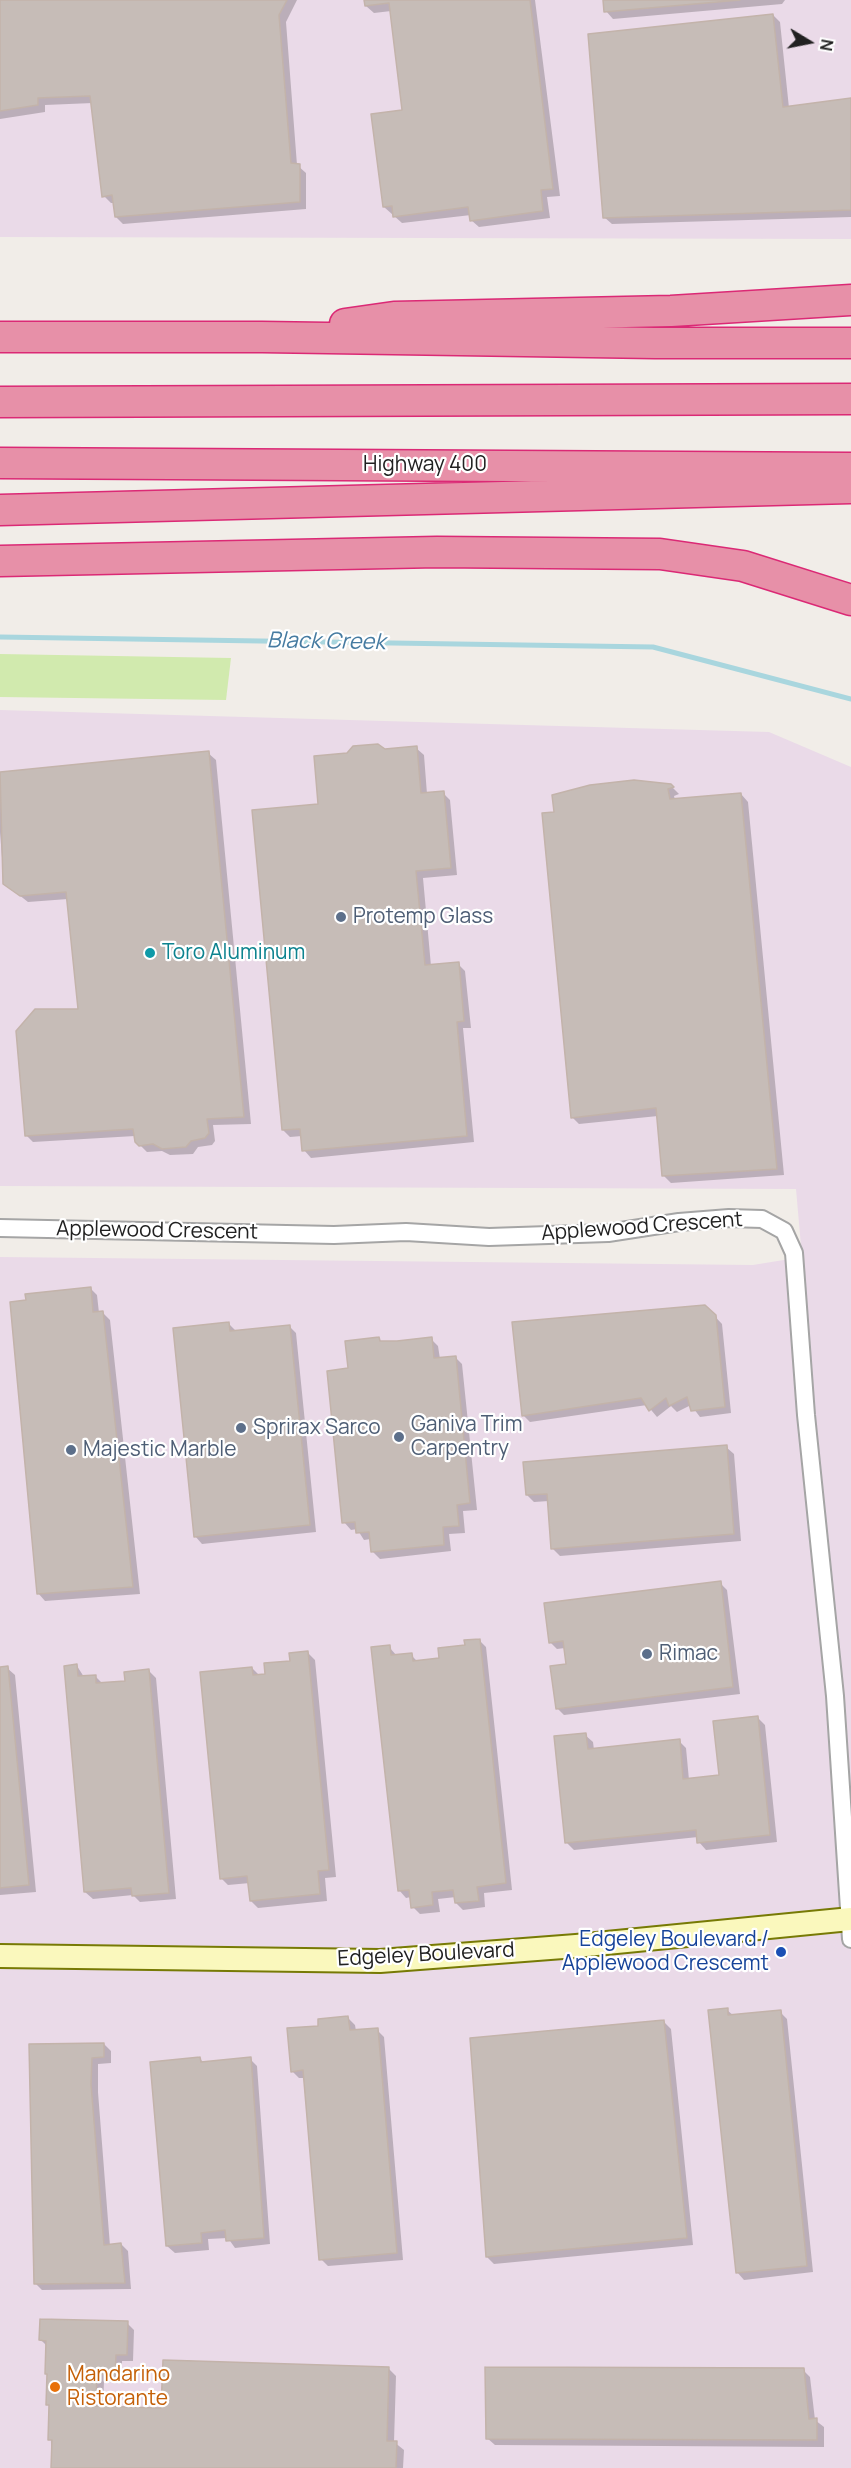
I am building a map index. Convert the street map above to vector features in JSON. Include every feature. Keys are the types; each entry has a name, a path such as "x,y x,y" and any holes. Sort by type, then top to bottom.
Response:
{"highway":[{"path":"262,337 394,317 671,310 851,300"},
{"path":"0,337 262,337 655,343 851,343"},
{"path":"0,402 851,399"},
{"name":"Highway 400","path":"0,463 851,468"},
{"path":"0,510 851,488"},
{"path":"0,561 425,552 660,554 743,566 851,600"}],"street":[{"name":"Applewood Crescent","path":"0,1228 334,1235 406,1232 489,1237 608,1233 729,1218 762,1219 784,1231 794,1253 806,1415 835,1696 850,1926"},
{"name":"Edgeley Boulevard","path":"0,1956 381,1960 850,1926"}],"shaded area":[{"path":"0,0 851,0 851,239 0,237"},
{"path":"0,710 769,732 851,767 851,2468 0,2468 0,1257 753,1265 802,1257 796,1189 0,1186"}],"green space":[{"path":"0,654 231,658 226,700 0,697"}],"building":[{"path":"0,0 287,0 279,15 291,163 300,164 300,202 115,217 112,195 102,197 90,96 38,98 38,105 0,111"},
{"path":"364,0 530,0 553,189 541,190 543,211 470,221 468,207 393,217 392,206 383,207 371,114 402,110 389,3 365,6"},
{"path":"603,0 740,0 604,12"},
{"path":"773,14 783,107 851,98 851,210 603,218 588,34"},
{"name":"Protemp Glass","path":"378,744 385,749 417,746 421,793 444,791 451,868 416,871 425,965 459,962 464,1021 457,1022 467,1136 302,1151 300,1129 282,1130 252,810 318,804 314,756 347,753 353,746"},
{"name":"Toro Aluminum","path":"209,751 244,1117 207,1119 209,1133 205,1138 191,1141 186,1147 162,1149 153,1144 139,1146 135,1142 133,1129 25,1136 16,1031 35,1009 78,1009 66,892 20,896 3,884 0,772"},
{"path":"634,780 671,784 674,787 668,789 670,799 741,793 777,1169 662,1176 656,1108 571,1118 542,813 554,812 552,795 590,785"},
{"name":"Majestic Marble","path":"91,1287 93,1312 103,1311 133,1587 37,1594 10,1302 26,1300 25,1294"},
{"path":"705,1305 716,1315 725,1407 691,1411 687,1397 669,1406 666,1398 649,1411 641,1398 522,1416 512,1322"},
{"name":"Sprirax Sarco","path":"229,1322 230,1331 290,1325 310,1525 194,1537 173,1328"},
{"name":"Ganiva Trim Carpentry","path":"379,1337 380,1341 397,1341 432,1337 434,1358 456,1356 470,1503 457,1505 459,1526 443,1527 444,1545 371,1552 369,1532 356,1533 355,1522 342,1523 327,1371 348,1368 345,1341"},
{"path":"727,1445 734,1534 551,1549 547,1494 526,1495 523,1462"},
{"name":"Rimac","path":"721,1581 733,1687 556,1709 550,1666 566,1664 563,1641 549,1643 544,1603"},
{"path":"480,1639 506,1883 477,1887 479,1901 455,1903 453,1890 432,1892 433,1905 411,1908 409,1890 398,1891 371,1647 390,1645 391,1655 412,1653 413,1661 439,1658 438,1648 465,1645 464,1640"},
{"path":"308,1651 329,1870 318,1871 320,1894 250,1901 247,1876 220,1879 200,1672 252,1667 253,1675 265,1674 264,1663 290,1661 289,1653"},
{"path":"77,1664 78,1676 96,1675 96,1683 125,1681 124,1672 149,1669 169,1893 132,1896 131,1888 84,1892 64,1666"},
{"path":"8,1666 29,1885 0,1888 0,1667"},
{"path":"758,1716 770,1835 697,1843 696,1830 565,1843 554,1736 586,1733 588,1749 680,1739 683,1779 719,1775 713,1721"},
{"path":"728,2008 728,2015 781,2010 807,2266 736,2273 708,2010"},
{"path":"348,2016 350,2030 378,2028 397,2253 319,2260 303,2070 291,2072 287,2028 318,2026 318,2019"},
{"path":"664,2020 687,2238 486,2257 470,2038"},
{"path":"104,2043 104,2057 92,2058 91,2084 104,2245 121,2243 125,2283 34,2284 29,2044"},
{"path":"200,2057 201,2062 251,2057 264,2238 226,2241 225,2230 201,2233 202,2243 166,2246 150,2062"},
{"path":"40,2319 128,2321 127,2355 116,2355 115,2375 97,2374 96,2406 161,2408 163,2360 389,2367 387,2441 397,2441 396,2468 51,2468 52,2440 48,2440 49,2405 46,2405 46,2341 39,2340"},
{"path":"485,2367 804,2368 809,2419 817,2418 817,2440 486,2439"}],"waterway":[{"name":"Black Creek","path":"0,637 653,647 851,699"}],"place":[{"name":"Protemp Glass","path":"341,917"},
{"name":"Toro Aluminum","path":"150,953"},
{"name":"Sprirax Sarco","path":"241,1428"},
{"name":"Ganiva Trim Carpentry","path":"399,1437"},
{"name":"Majestic Marble","path":"71,1450"},
{"name":"Rimac","path":"647,1654"},
{"name":"Edgeley Boulevard / Applewood Crescemt","path":"781,1952"},
{"name":"Mandarino Ristorante","path":"55,2387"}]}
